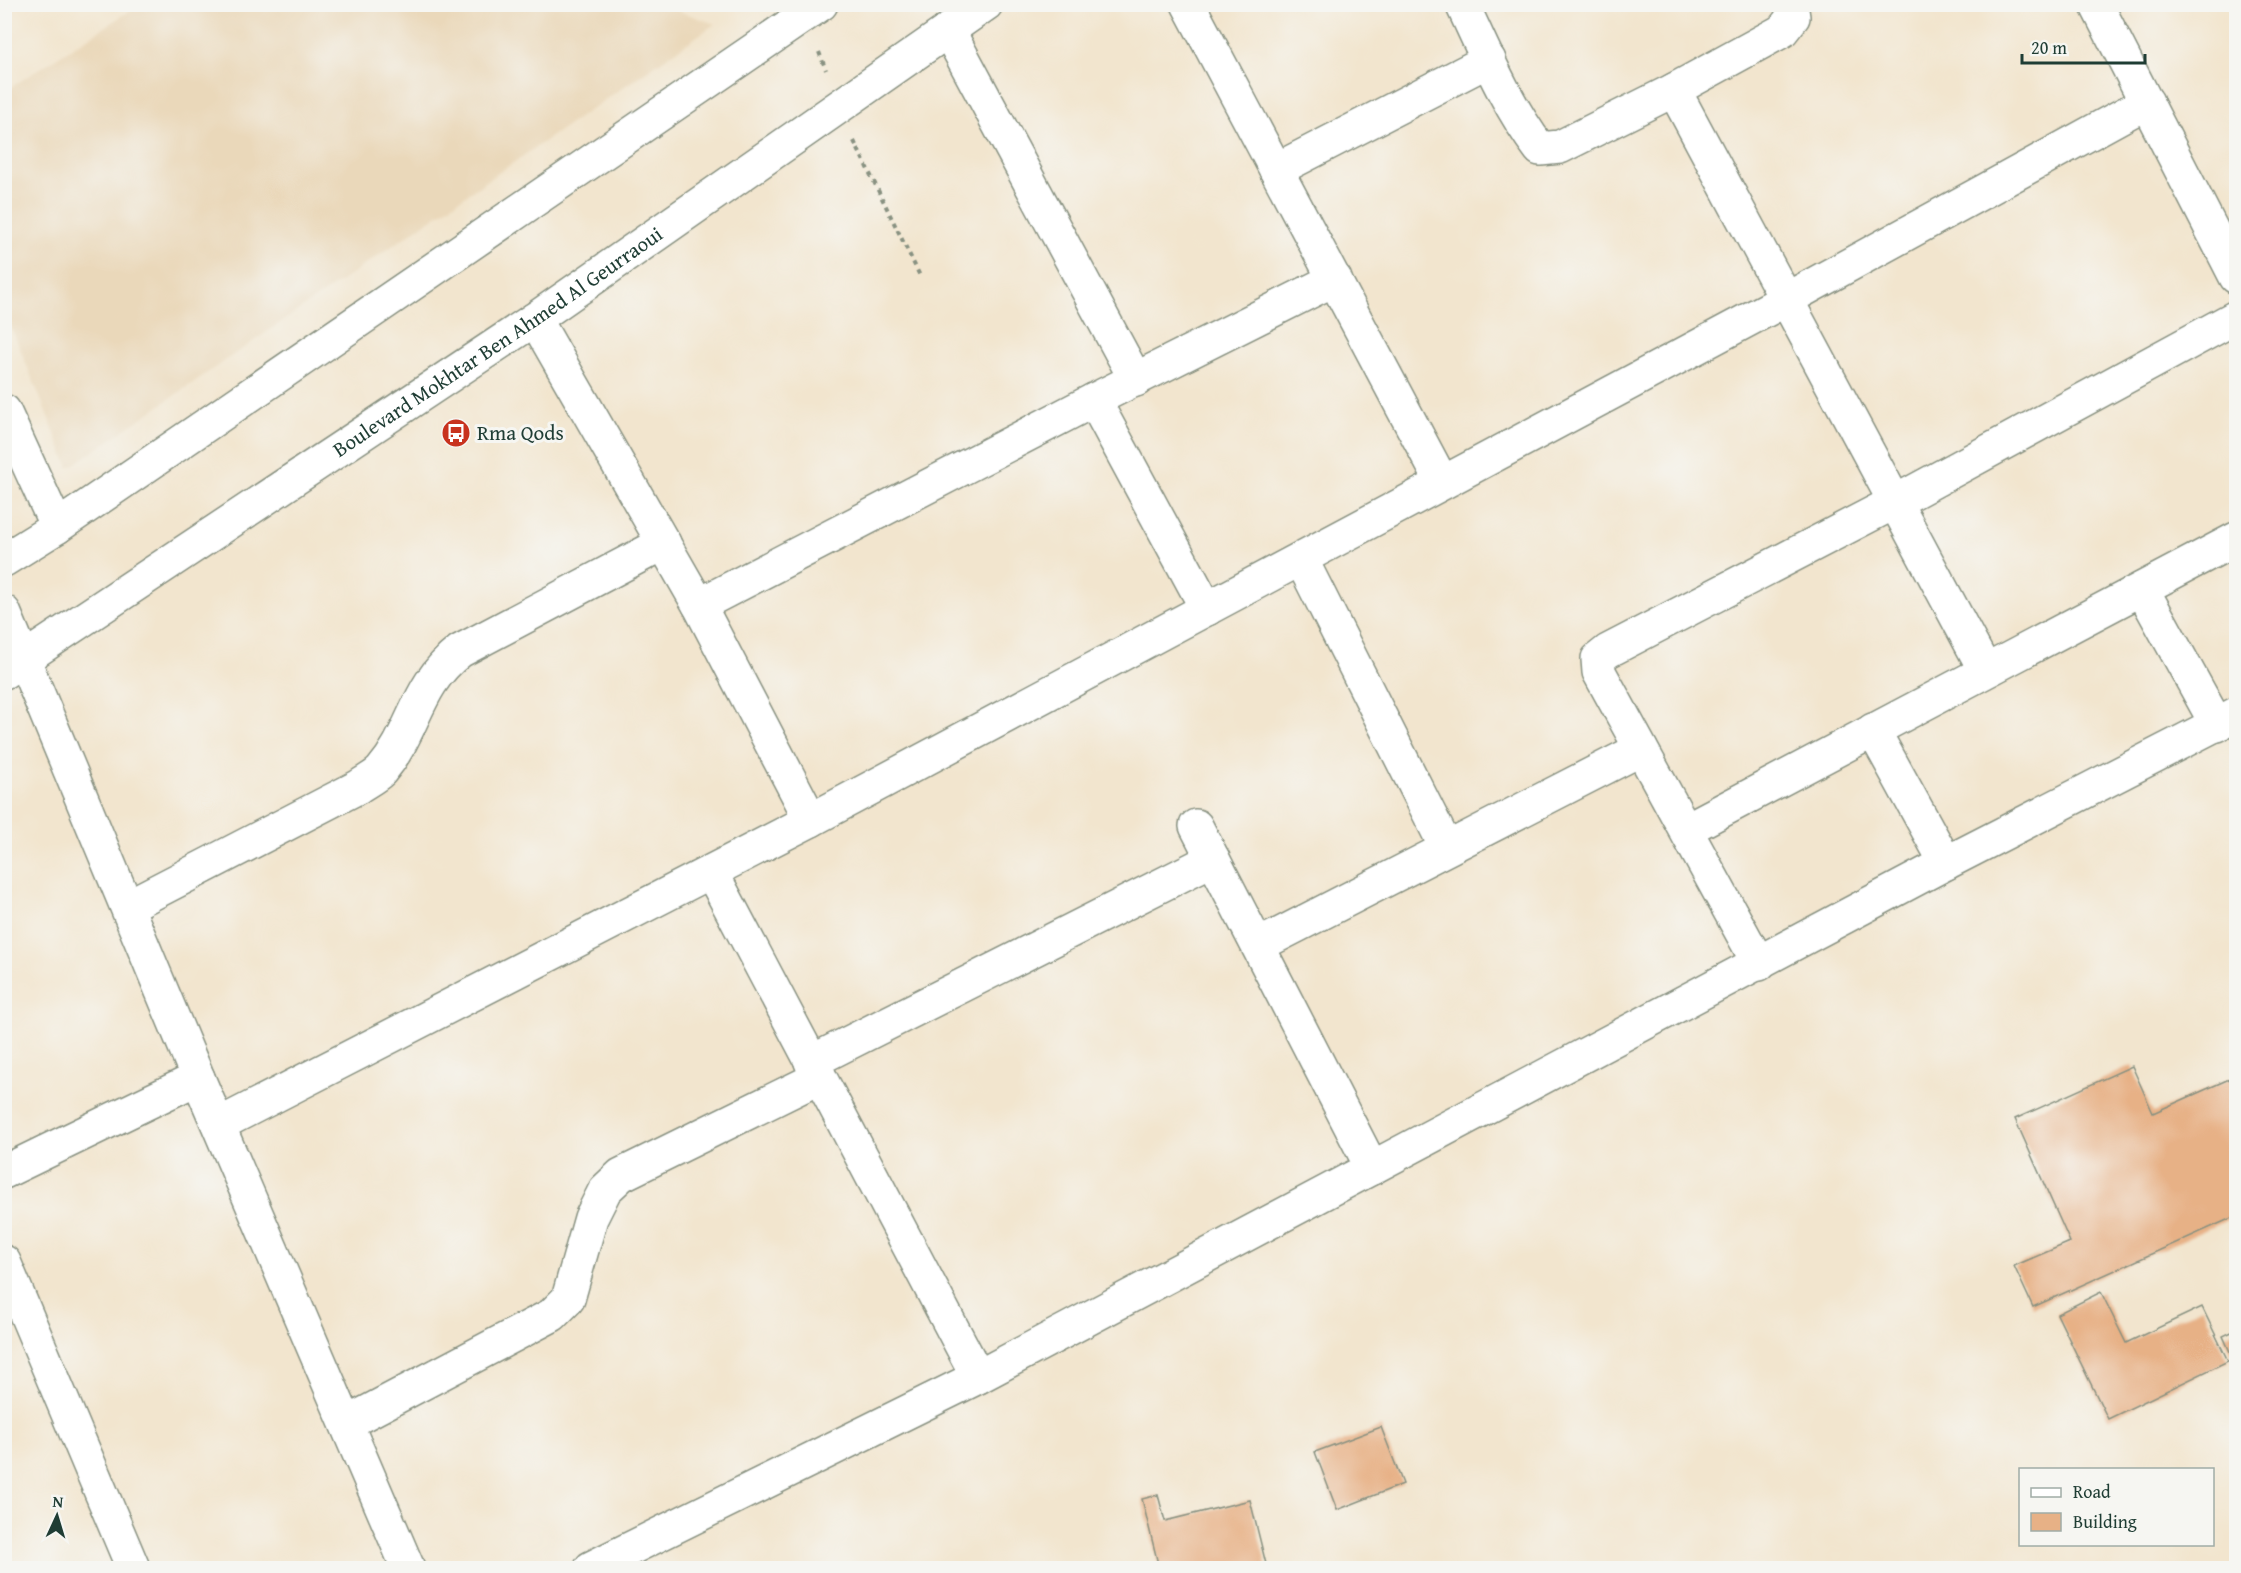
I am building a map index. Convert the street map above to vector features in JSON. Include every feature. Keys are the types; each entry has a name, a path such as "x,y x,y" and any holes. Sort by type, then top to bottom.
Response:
{"street":[{"name":"Boulevard Mokhtar Ben Ahmed Al Geurraoui","path":"15,665 535,320 986,4"},
{"path":"1188,4 1442,482"},
{"path":"1462,4 1488,60 1540,149 1560,147 1674,90 1782,32 1793,17 1791,4"},
{"path":"2096,4 2236,277"},
{"path":"4,560 57,527 807,8"},
{"path":"948,30 1136,380"},
{"path":"1276,170 1488,60"},
{"path":"1674,90 1986,670"},
{"path":"220,1124 712,873 1787,299 2147,102"},
{"path":"699,605 1094,400 1335,279"},
{"path":"1759,964 1599,672 1598,659 1608,651 1895,501 2236,317"},
{"path":"535,320 699,605 811,820"},
{"path":"1094,400 1207,609"},
{"path":"4,411 57,527"},
{"path":"1687,829 2236,539"},
{"path":"128,906 358,787 379,773 400,745 429,682 451,658 664,543"},
{"path":"1301,558 1446,847"},
{"path":"591,1569 978,1377 1946,863 2227,720 2142,589"},
{"path":"4,612 15,665 128,906 198,1078 220,1124 408,1569"},
{"path":"1873,730 1946,863"},
{"path":"1259,945 1446,847 1641,749"},
{"path":"1196,826 1372,1168"},
{"path":"347,1423 552,1315 568,1299 591,1218 605,1190 621,1175 1213,859"},
{"path":"712,873 978,1377"},
{"path":"4,1172 198,1078"},
{"path":"4,1262 133,1569"}],"path":[{"path":"807,8 839,109 920,276"}],"shaded area":[{"path":"659,4 715,24 69,468 5,312 5,91 139,5"}],"building":[{"path":"2132,1066 2153,1113 2236,1076 2236,1216 2033,1307 2014,1266 2070,1242 2015,1119"},
{"path":"2101,1292 2126,1343 2202,1307 2228,1361 2108,1419 2057,1314"},
{"path":"2236,1330 2236,1365 2223,1336"},
{"path":"1381,1427 1403,1484 1337,1510 1315,1452"},
{"path":"1158,1495 1165,1521 1250,1500 1267,1568 1159,1568 1142,1499"}],"place":[{"name":"Rma Qods","path":"456,433"}]}
